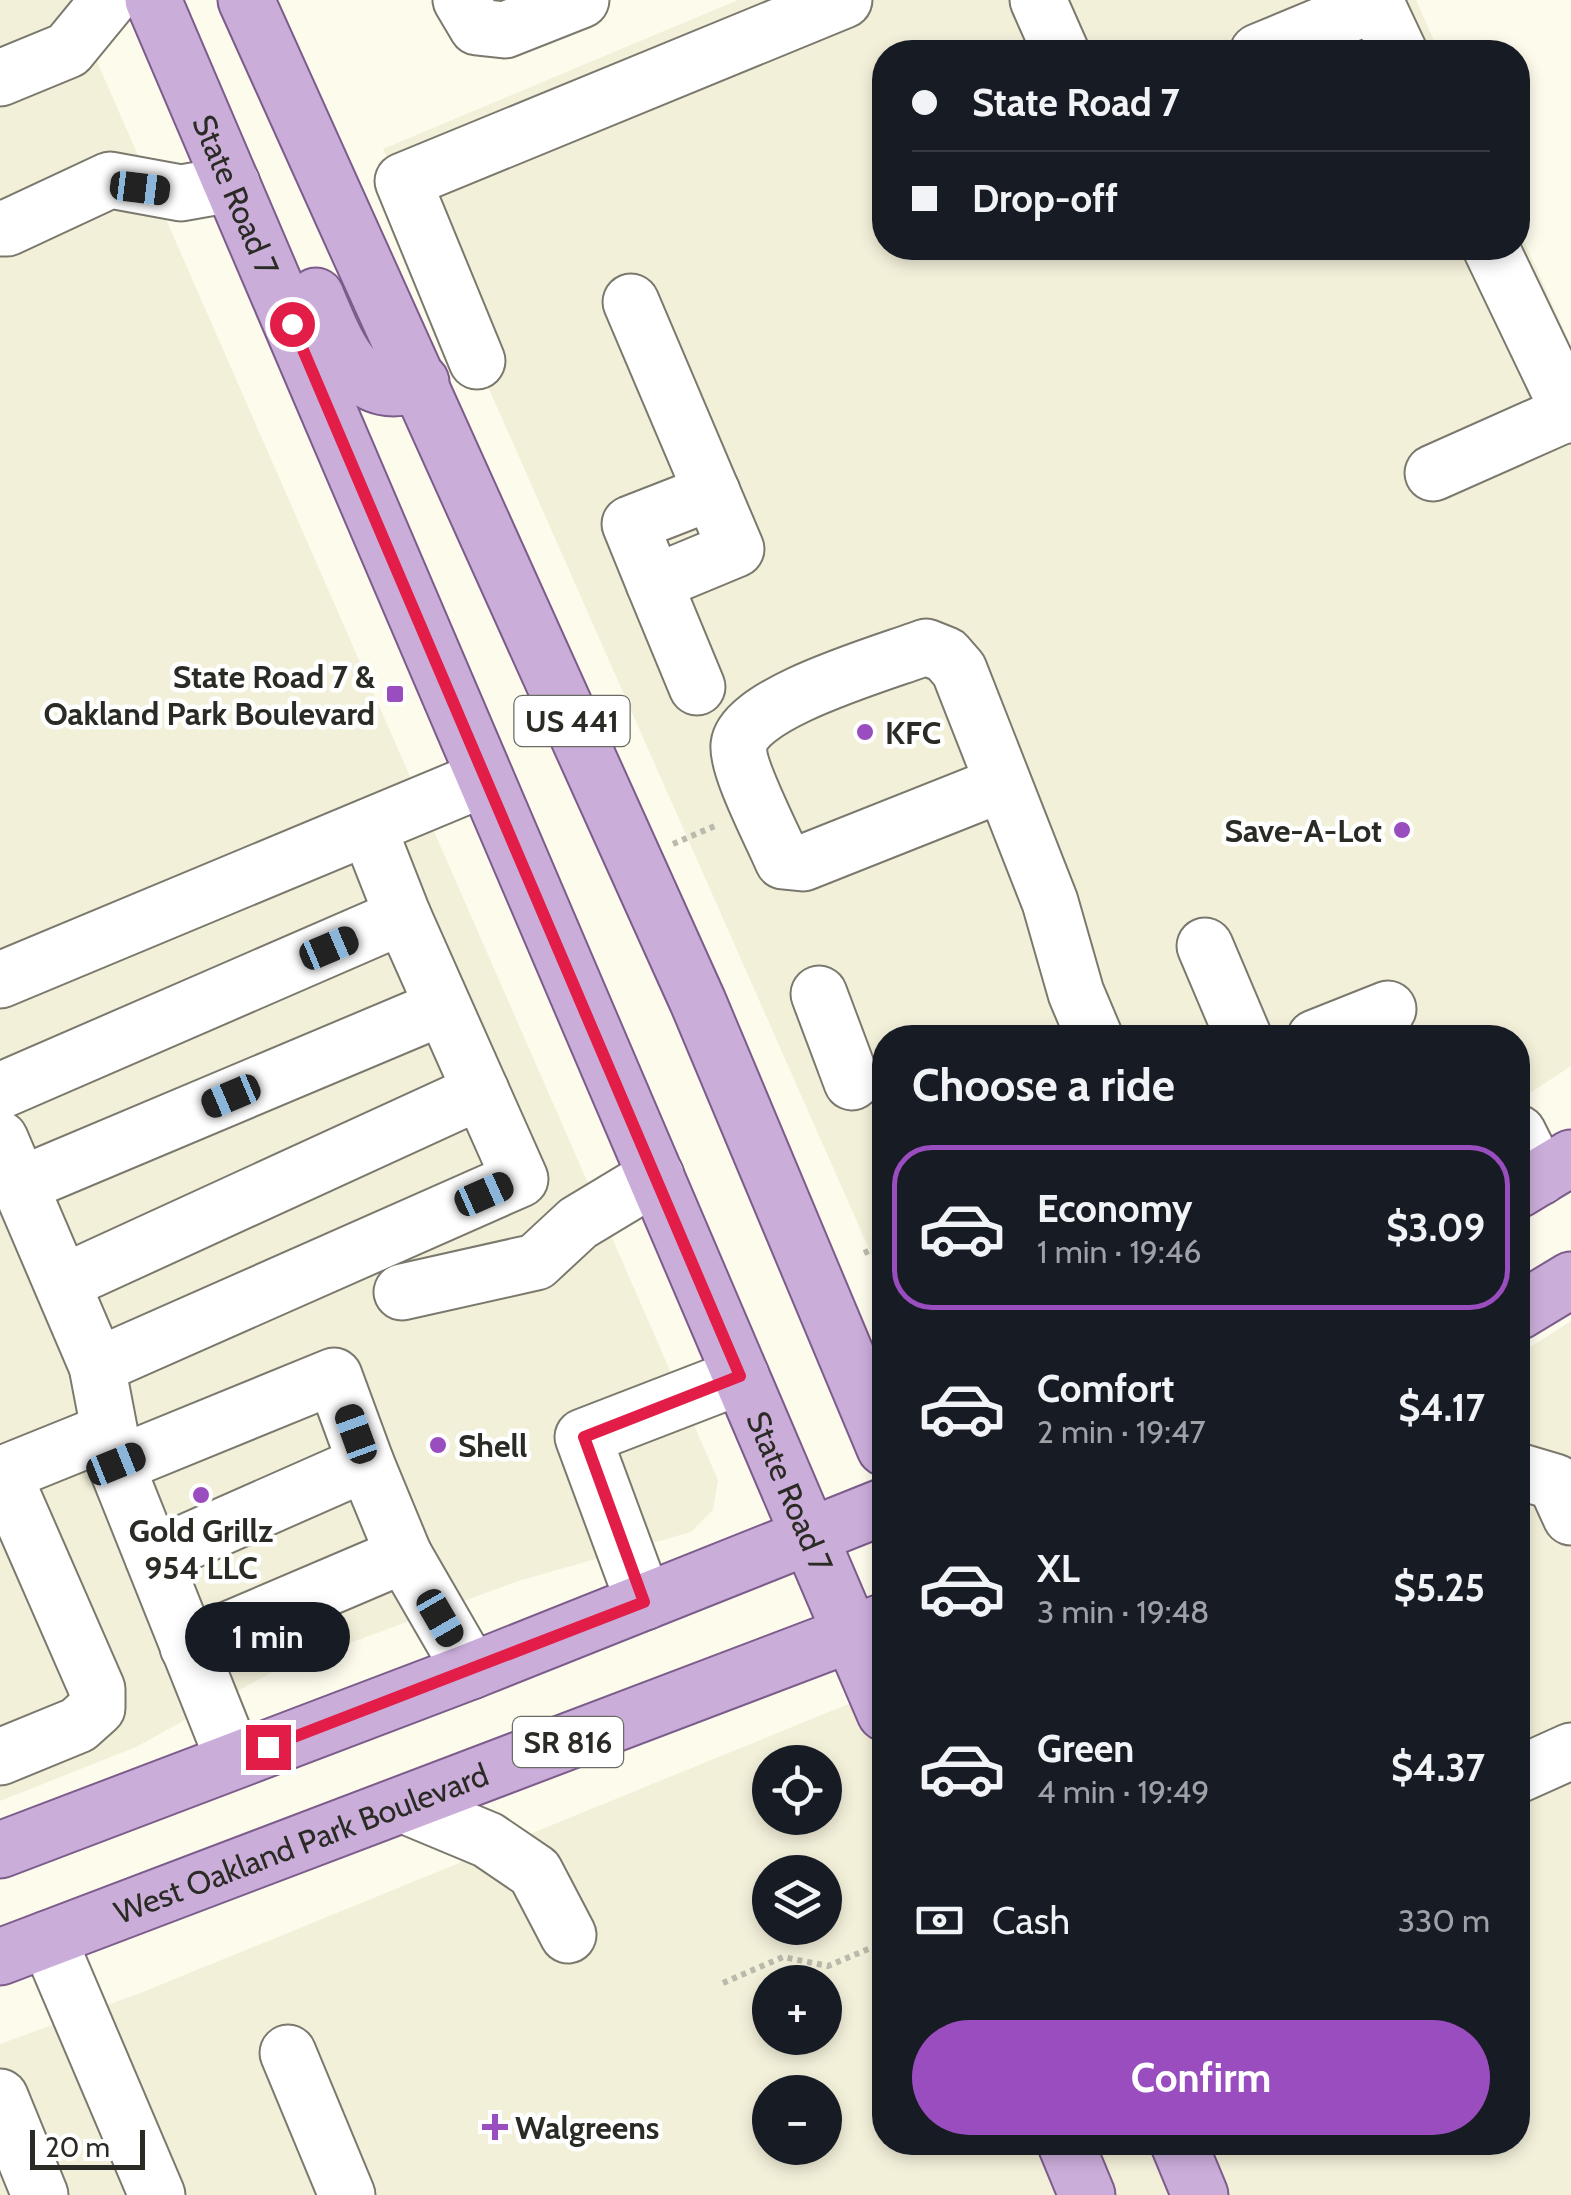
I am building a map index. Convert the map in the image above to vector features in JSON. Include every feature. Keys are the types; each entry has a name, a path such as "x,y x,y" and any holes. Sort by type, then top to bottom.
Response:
{"main road":[{"name":"US 441","path":"246,0 698,1002 872,1417"},
{"name":"State Road 7","path":"139,1 232,184 810,1537 868,1628"},
{"path":"139,1 197,43 220,76 338,346 366,380 383,390 404,389 421,382"},
{"path":"1530,1305 1571,1280"},
{"path":"0,1850 471,1671 872,1511"},
{"name":"West Oakland Park Boulevard","path":"24,1948 868,1628"},
{"path":"1071,2155 1088,2195"},
{"path":"1183,2155 1200,2195"}],"street":[{"path":"462,0 477,27 505,30 582,0"},
{"path":"477,361 403,180 844,0"},
{"path":"1038,0 1056,40"},
{"path":"0,78 68,50 139,1"},
{"path":"1286,40 1375,2 1393,40"},
{"path":"0,228 110,180 181,192 232,184"},
{"path":"0,260 133,204 140,188"},
{"path":"352,232 413,206"},
{"path":"1432,473 1570,414 1498,260"},
{"path":"630,302 712,492 630,524 697,687"},
{"path":"1002,784 803,863 783,861 740,763 738,742 756,717 778,703 926,648 946,654 959,670 1050,902 1089,1025"},
{"path":"0,980 485,778"},
{"path":"368,827 402,916 520,1179"},
{"path":"0,1091 402,916"},
{"path":"1205,946 1238,1025"},
{"path":"818,994 852,1082"},
{"path":"234,1760 113,1448 97,1366 10,1162 443,1007"},
{"path":"1348,1025 1388,1009"},
{"path":"62,1283 480,1091"},
{"path":"402,1292 536,1262 575,1226 656,1176"},
{"path":"97,1366 520,1179 549,1178 575,1226"},
{"path":"0,1757 78,1725 97,1708 98,1689 6,1495 113,1448 334,1376 404,1555 471,1671"},
{"path":"644,1602 584,1437 740,1376"},
{"path":"153,1557 366,1463"},
{"path":"1530,1475 1555,1482 1571,1517"},
{"path":"188,1647 404,1555"},
{"path":"1530,1770 1571,1751"},
{"path":"404,1805 488,1840 536,1872 568,1936"},
{"path":"24,1948 157,2195"},
{"path":"288,2053 347,2195"},
{"path":"0,2096 40,2195"}],"path":[{"path":"864,1253 872,1250"},
{"path":"723,1982 783,1957 828,1966 872,1947"}],"shaded area":[{"path":"0,0 70,0 718,1480 713,1510 691,1532 518,1581 276,1670 136,1747 0,1801"},
{"path":"738,0 1416,0 1434,40 872,40 872,260 1530,260 1530,254 1571,346 1571,1066 1530,1093 1530,1025 872,1025 872,1256 383,149"},
{"path":"1571,1321 1571,2195 0,2195 0,2044 143,1992 872,1694 872,2155 1530,2155 1530,1347"}],"place":[{"name":"State Road 7 & Oakland Park Boulevard","path":"395,694"},
{"name":"KFC","path":"865,732"},
{"name":"Save-A-Lot","path":"1402,830"},
{"name":"Shell","path":"438,1445"},
{"name":"Gold Grillz 954 LLC","path":"201,1495"},
{"name":"Walgreens","path":"495,2127"}],"route":[{"path":"268,1747 644,1602 584,1437 740,1376 292,324"}]}
